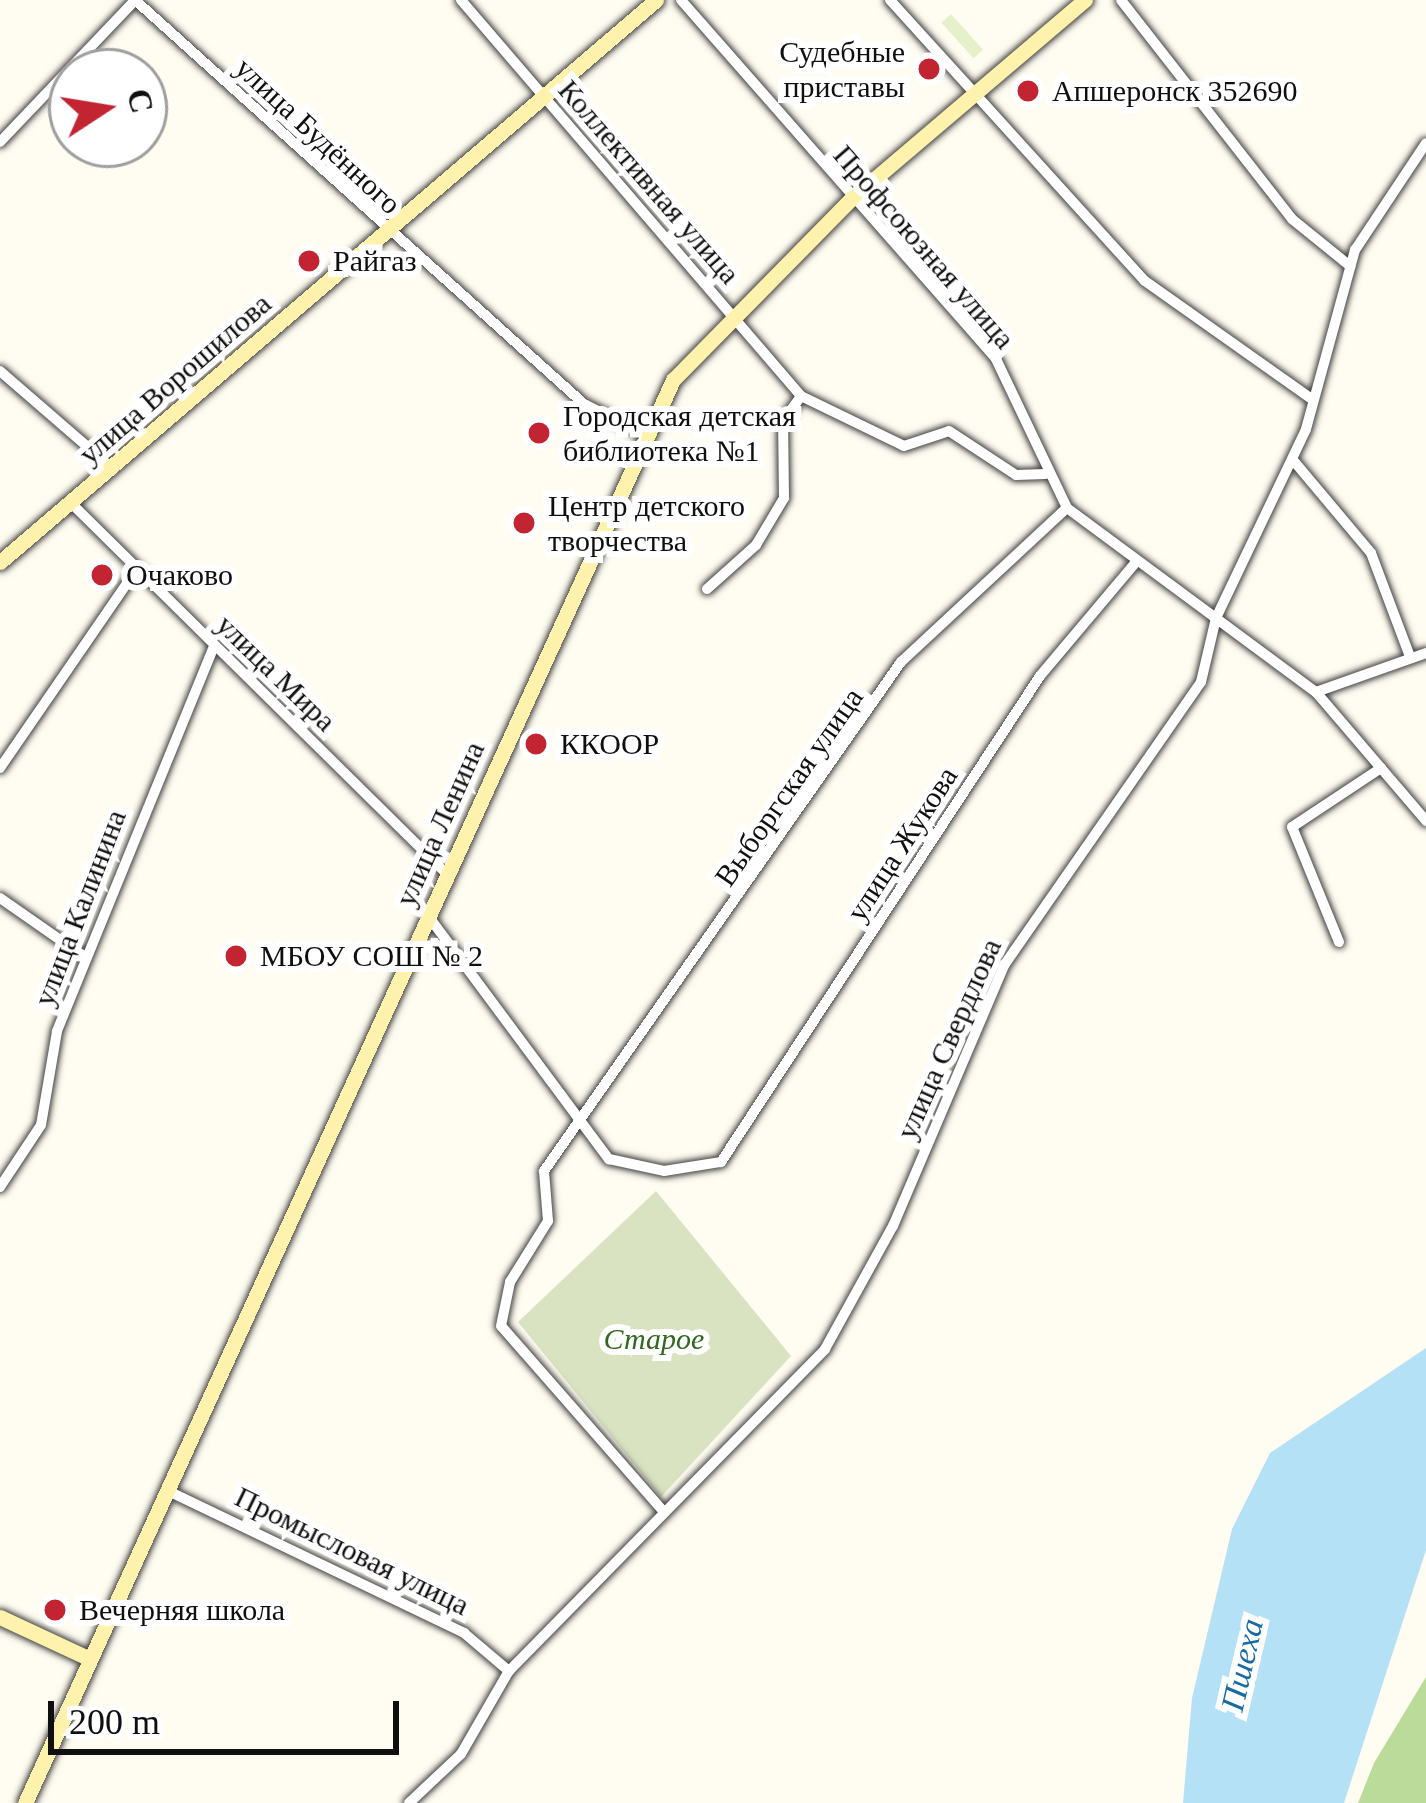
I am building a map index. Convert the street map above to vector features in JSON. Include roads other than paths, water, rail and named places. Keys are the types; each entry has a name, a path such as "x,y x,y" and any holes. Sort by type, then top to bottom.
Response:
{"main road":[{"name":"улица Ворошилова","path":"0,562 113,470 656,0"},
{"name":"улица Ленина","path":"25,1803 448,876 642,433 729,311 852,197 1085,0"},
{"path":"0,1617 90,1659"}],"street":[{"path":"0,142 135,0"},
{"name":"улица Будённого","path":"135,0 386,232 584,404 642,433"},
{"name":"Коллективная улица","path":"460,0 801,396 904,446 950,431 1016,476 1045,474"},
{"name":"Профсоюзная улица","path":"681,0 996,359 1045,474 1067,508 1316,692 1426,821"},
{"path":"890,0 1144,281 1312,400"},
{"path":"1121,0 1292,219 1350,266"},
{"name":"улица Свердлова","path":"410,1803 461,1754 508,1671 825,1348 893,1226 1005,964 1201,682 1216,618 1293,460 1350,266 1426,143"},
{"path":"0,371 113,470"},
{"path":"707,589 756,545 784,498 783,421 801,396"},
{"path":"1293,460 1370,554 1409,653"},
{"name":"улица Мира","path":"71,503 448,876"},
{"name":"Выборгская улица","path":"583,1125 901,662 1067,508"},
{"name":"улица Жукова","path":"583,1125 626,1169 721,1162 1040,676 1136,562"},
{"path":"0,768 136,570"},
{"name":"улица Калинина","path":"0,1186 41,1125 45,1072 86,958 214,646"},
{"path":"1316,692 1409,653 1426,653"},
{"path":"1339,942 1292,827 1381,768"},
{"path":"0,898 86,958"},
{"path":"429,916 583,1125 544,1172 548,1221 510,1282 501,1326 664,1512"},
{"name":"Промысловая улица","path":"166,1490 464,1633 508,1671"}],"water":[{"name":"Пшеха","path":"1426,1348 1426,1550 1344,1803 1183,1803 1192,1698 1232,1529 1270,1453"}],"place":[{"name":"Судебные приставы","path":"929,69"},
{"name":"Апшеронск 352690","path":"1028,91"},
{"name":"Райгаз","path":"309,261"},
{"name":"Городская детская библиотека №1","path":"539,433"},
{"name":"Центр детского творчества","path":"524,523"},
{"name":"Очаково","path":"102,575"},
{"name":"ККООР","path":"536,744"},
{"name":"МБОУ СОШ № 2","path":"236,956"},
{"name":"Вечерняя школа","path":"55,1610"}],"park label":[{"name":"Старое","path":"654,1339"}]}
